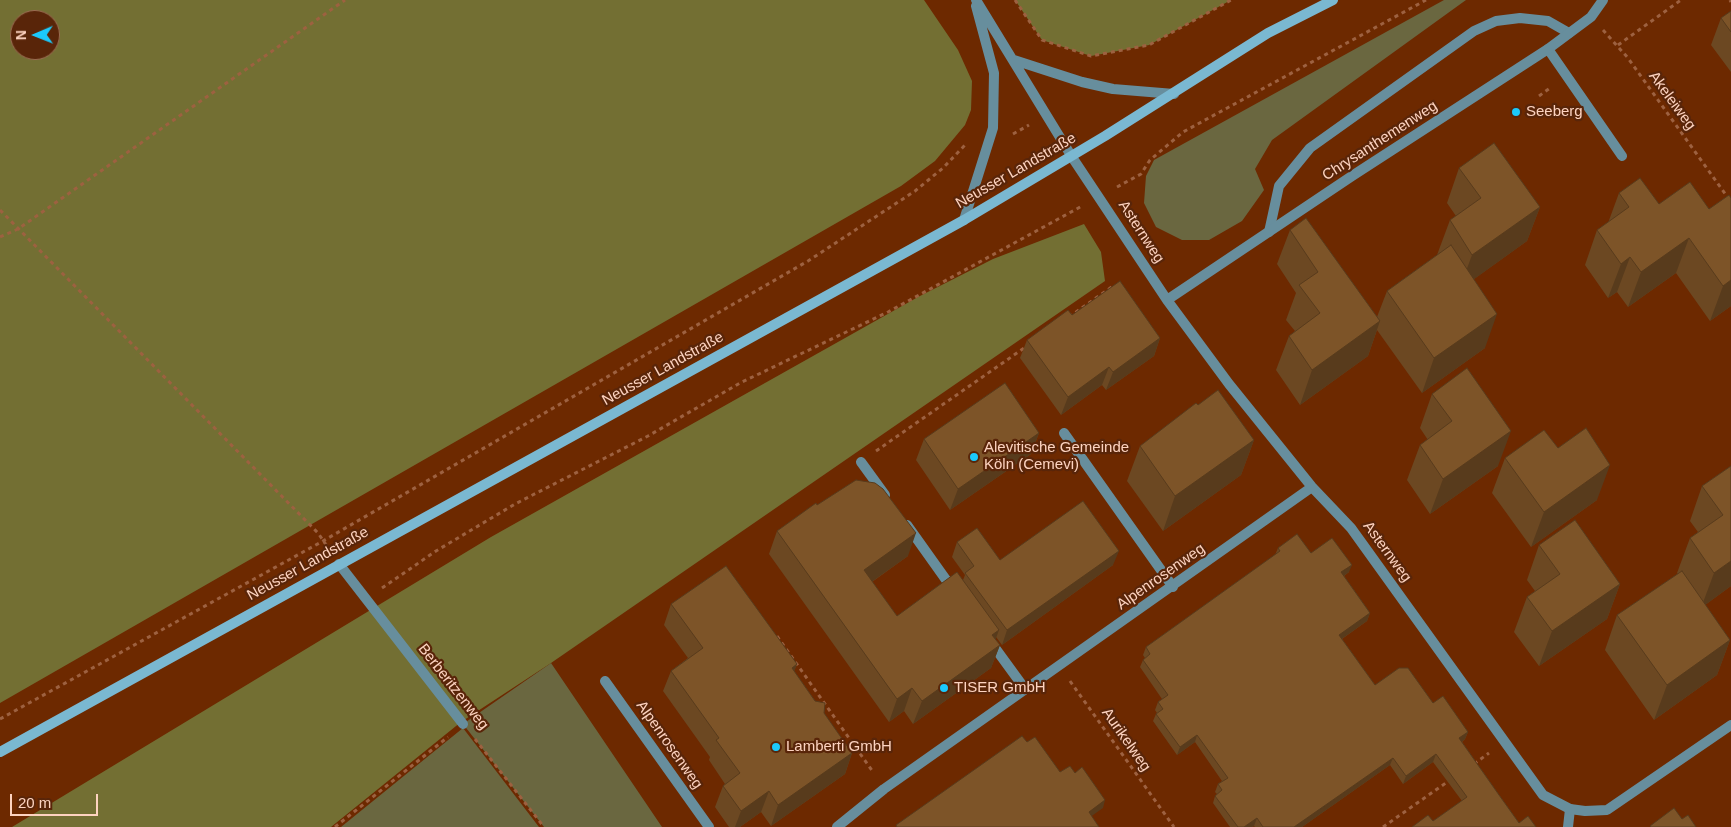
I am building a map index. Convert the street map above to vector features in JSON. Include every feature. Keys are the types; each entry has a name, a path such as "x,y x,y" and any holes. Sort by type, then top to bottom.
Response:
{"main road":[{"name":"Neusser Landstraße","path":"0,752 964,220 1072,157 1268,33 1333,0"}],"street":[{"name":"Asternweg","path":"975,0 1014,60 1072,157 1168,300 1229,384 1312,487 1351,528 1544,795 1570,808 1585,811 1607,810 1731,725"},
{"path":"964,220 993,128 994,73 975,0"},
{"name":"Chrysanthemenweg","path":"1168,300 1548,49 1590,18 1603,0"},
{"path":"1269,232 1278,186 1310,148 1474,31 1496,21 1520,18 1548,21 1570,33"},
{"path":"1548,49 1622,156"},
{"path":"1014,60 1082,82 1113,89 1174,94"},
{"path":"1064,433 1173,587"},
{"path":"861,462 890,502"},
{"name":"Alpenrosenweg","path":"837,827 884,789 1025,688 1173,587 1312,487"},
{"path":"902,518 960,599"},
{"name":"Berberitzenweg","path":"339,564 463,724"},
{"path":"984,632 1025,688"},
{"name":"Alpenrosenweg","path":"605,681 709,827"},
{"path":"1568,827 1570,808"}],"path":[{"path":"0,237 18,229 345,0"},
{"path":"1015,0 1042,40 1091,56 1149,45 1230,0"},
{"path":"365,599 436,551 515,504 648,436 740,382 888,312 1142,174 1150,160 1184,132 1426,0"},
{"path":"1618,45 1681,0"},
{"name":"Akeleiweg","path":"1590,18 1618,45 1731,202"},
{"path":"1082,82 1091,56"},
{"path":"0,719 323,541 808,261 915,191 943,168 976,132 993,128 1012,134 1046,115"},
{"path":"0,210 318,533 339,564"},
{"path":"1063,320 1144,265"},
{"path":"861,462 1031,343"},
{"path":"777,636 884,789"},
{"name":"Aurikelweg","path":"1059,666 1174,827"},
{"path":"335,827 463,724"},
{"name":"Berberitzenweg","path":"463,724 544,827"},
{"path":"1472,765 1505,742"},
{"path":"1383,827 1456,776"}],"shaded area":[{"path":"0,0 924,0 958,50 972,81 971,110 965,125 935,161 901,186 0,703"},
{"path":"1015,0 1231,0 1149,45 1091,56 1042,40"},
{"path":"1444,0 1466,0 1272,140 1255,169 1264,190 1242,221 1209,240 1182,240 1156,227 1144,203 1146,176 1154,160"},
{"path":"1084,224 1101,252 1105,281 551,663 461,722 331,827 12,827 491,537 918,297 993,259"},
{"path":"551,663 662,827 544,827 463,724"},
{"path":"463,728 539,827 341,827"}],"building":[{"path":"1731,11 1731,32 1721,18"},
{"path":"1494,143 1540,207 1472,255 1450,220 1481,198 1459,168"},
{"path":"1640,178 1659,204 1690,182 1709,209 1729,195 1731,198 1731,280 1723,286 1689,238 1641,272 1630,257 1621,264 1597,230 1629,207 1619,193"},
{"path":"1306,218 1380,321 1312,370 1289,336 1320,313 1299,285 1318,272 1290,230"},
{"path":"1451,245 1497,314 1434,358 1387,291"},
{"path":"1120,281 1160,338 1113,372 1109,367 1068,397 1027,340 1068,310 1072,315"},
{"path":"1467,368 1511,431 1443,479 1420,445 1452,421 1432,394"},
{"name":"Alevitische Gemeinde Köln (Cemevi)","path":"1005,383 1039,433 958,489 924,439"},
{"path":"1218,390 1254,440 1175,496 1140,446 1196,403 1198,405"},
{"path":"1586,428 1610,465 1544,512 1505,458 1544,430 1558,448"},
{"path":"1731,466 1731,561 1714,573 1690,538 1723,515 1702,486"},
{"path":"856,480 875,483 883,489 916,533 864,570 897,616 957,572 999,630 992,635 1000,645 922,701 912,688 897,699 777,531 816,503 817,505"},
{"path":"1083,501 1119,551 1007,630 965,573 974,566 957,542 977,528 1000,560"},
{"path":"1575,520 1620,584 1552,631 1527,597 1560,574 1539,545"},
{"path":"1297,534 1311,553 1332,538 1352,565 1341,572 1370,613 1339,635 1375,685 1399,668 1408,668 1433,703 1443,696 1468,732 1459,738 1499,795 1519,823 1528,816 1536,827 1412,827 1428,815 1433,821 1467,797 1436,754 1406,776 1393,758 1294,827 1263,827 1257,818 1244,827 1238,827 1215,796 1222,790 1218,784 1228,778 1197,735 1180,747 1156,714 1163,709 1158,702 1168,695 1143,660 1150,654 1146,647 1280,551 1278,548"},
{"path":"726,566 797,664 792,668 815,701 825,703 824,713 852,753 778,805 769,791 741,811 723,786 740,773 716,740 719,738 671,671 703,648 671,604"},
{"path":"1682,571 1730,640 1667,685 1617,615"},
{"path":"1022,736 1027,742 1035,737 1060,772 1070,766 1075,773 1082,767 1105,800 1089,812 1099,827 897,827 896,825"},
{"path":"1674,808 1682,819 1688,815 1696,827 1650,826"}],"place":[{"name":"Seeberg","path":"1516,112"},
{"name":"Alevitische Gemeinde Köln (Cemevi)","path":"974,457"},
{"name":"TISER GmbH","path":"944,688"},
{"name":"Lamberti GmbH","path":"776,747"}]}
